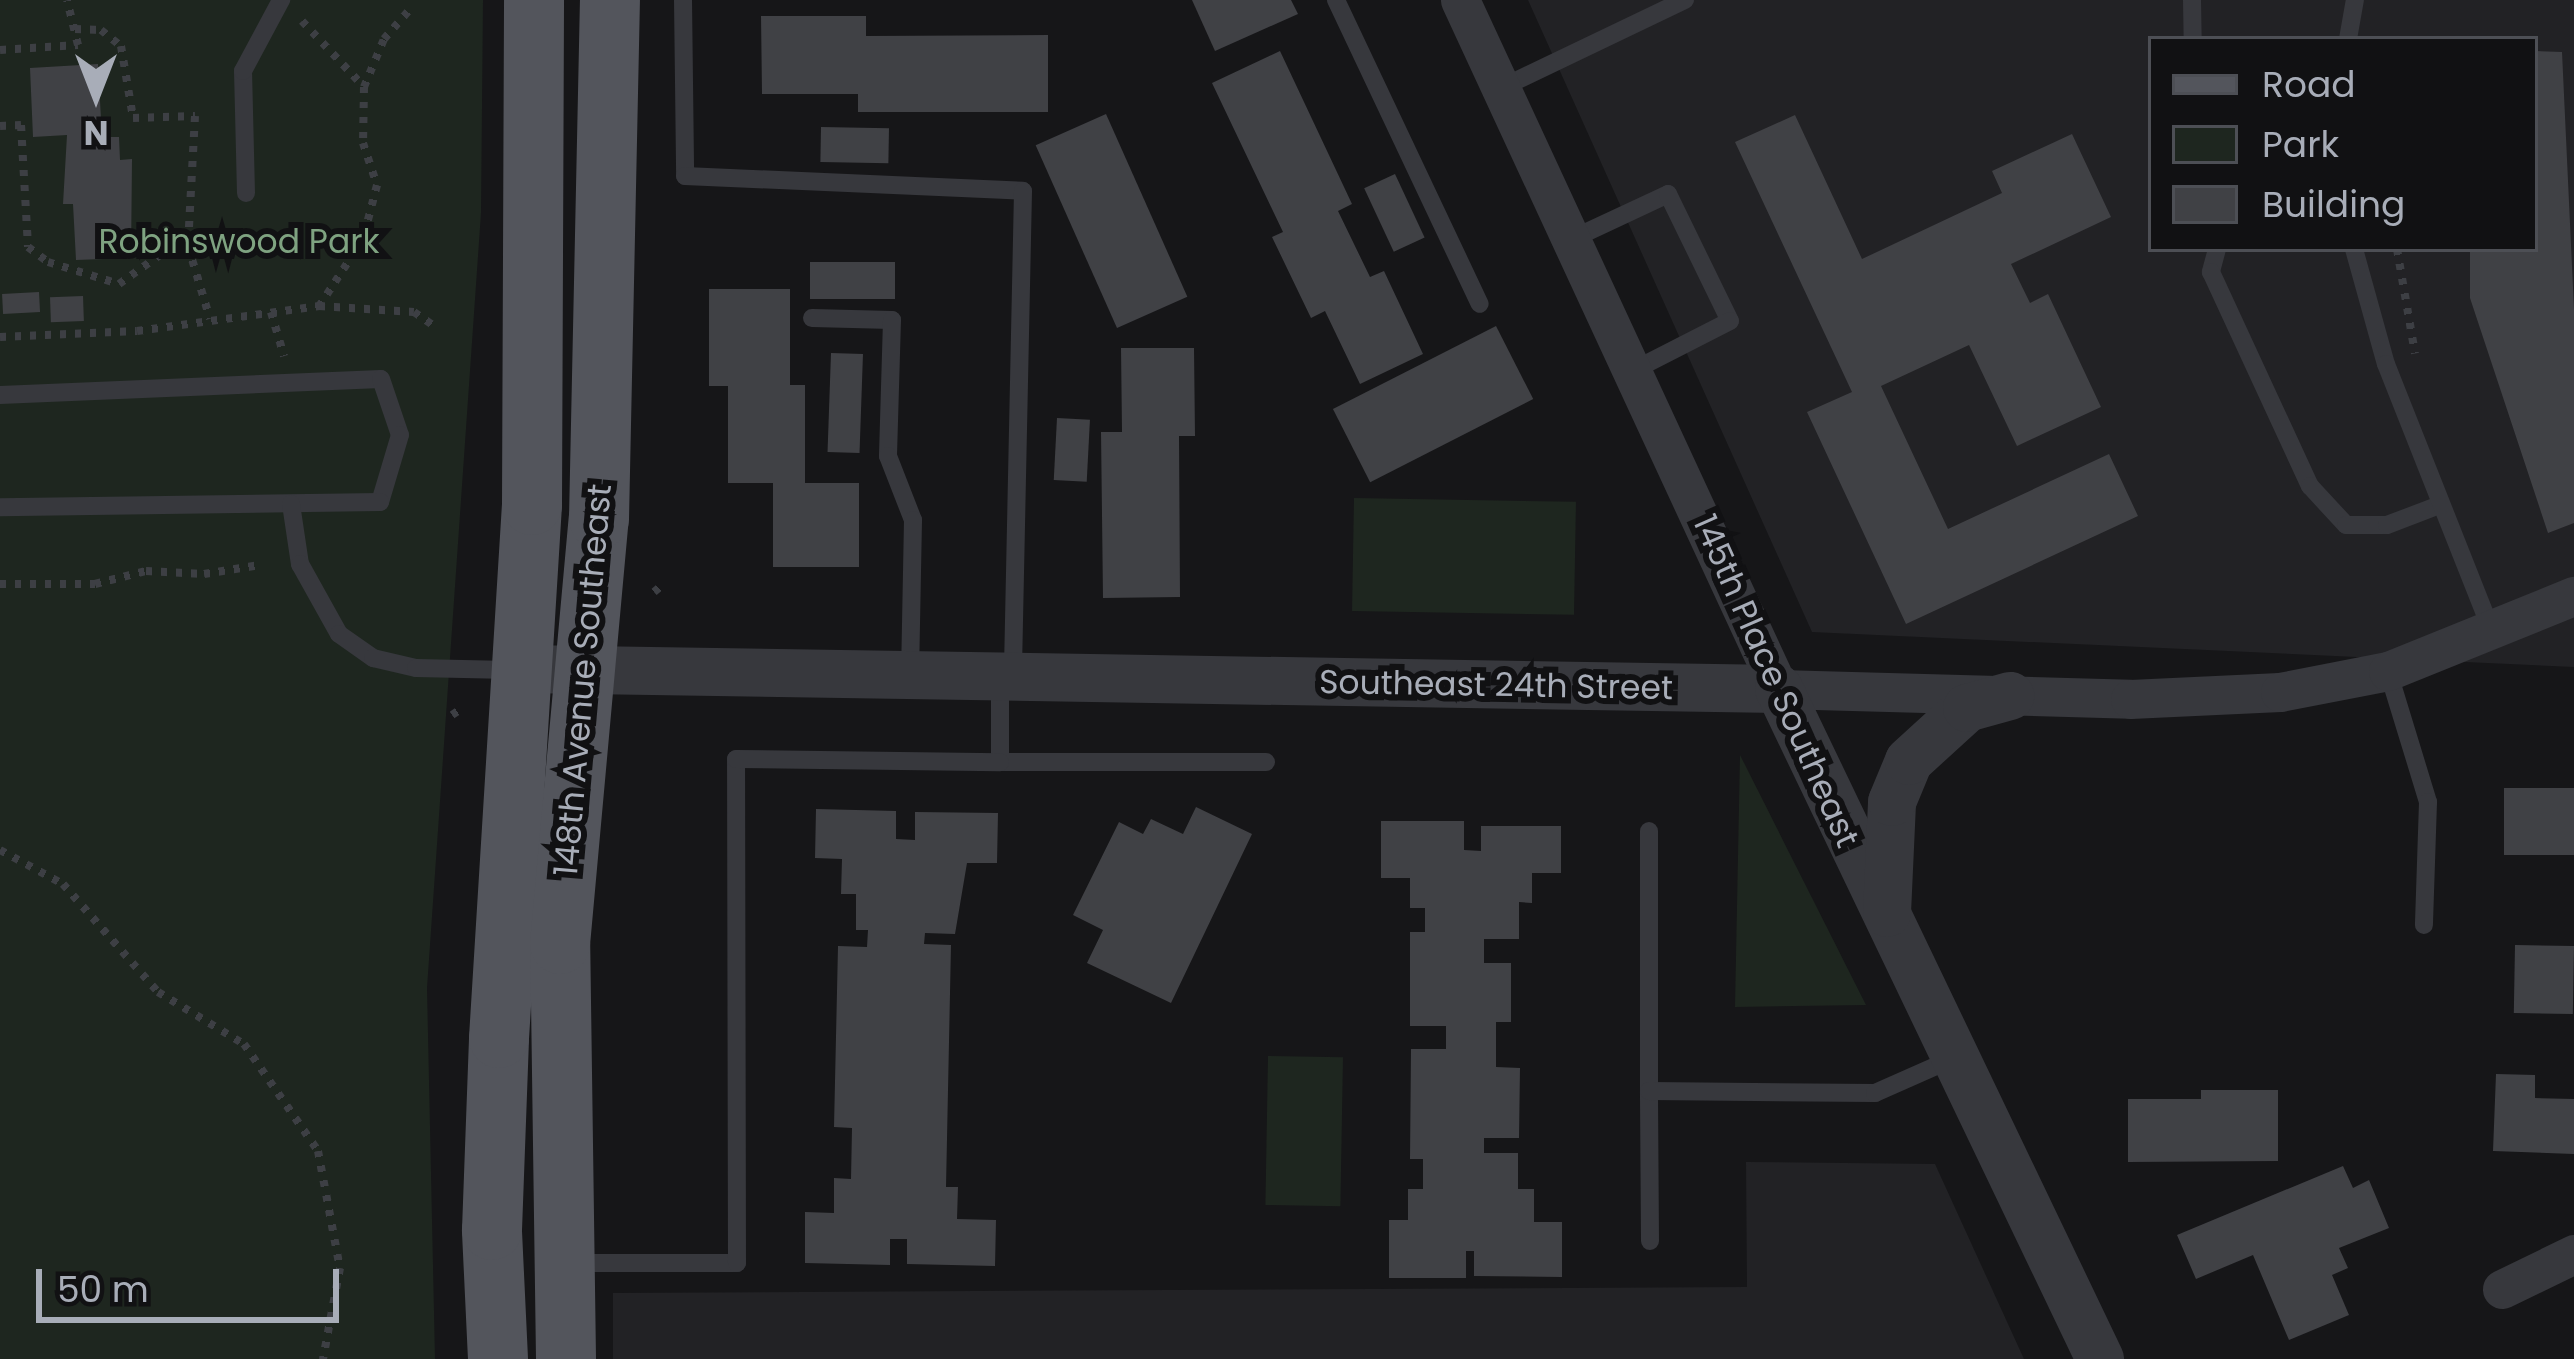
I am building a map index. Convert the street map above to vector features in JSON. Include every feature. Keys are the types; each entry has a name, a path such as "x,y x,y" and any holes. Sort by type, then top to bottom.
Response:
{"main road":[{"name":"148th Avenue Southeast","path":"498,1359 498,1062 523,669 536,326 534,0"},
{"name":"148th Avenue Southeast","path":"566,1359 560,944 588,670 611,193 610,0"}],"street":[{"name":"145th Place Southeast","path":"1460,0 1636,369 1887,924 1957,1058 2100,1359"},
{"name":"Southeast 24th Street","path":"523,669 2216,698 2388,671 2574,596"},
{"path":"1887,924 1892,802 1910,760 1967,708 2011,696"},
{"path":"2502,1289 2574,1254"}],"lane":[{"path":"683,0 685,176 1023,191 1000,762"},
{"path":"1336,0 1480,304"},
{"path":"1502,88 1685,0"},
{"path":"2192,0 2193,36"},
{"path":"2349,36 2355,0"},
{"path":"246,194 242,71 285,4"},
{"path":"1572,239 1667,194 1709,278 1730,321 1636,369"},
{"path":"2216,252 2211,272 2311,486 2346,525 2387,525 2437,506"},
{"path":"2355,252 2475,635"},
{"path":"812,318 892,320 888,456 913,520 910,676"},
{"path":"0,395 381,380 400,436 380,502 0,507"},
{"path":"291,504 300,564 339,634 373,658 416,668 523,669"},
{"path":"2388,671 2428,802 2424,925"},
{"path":"565,1264 737,1263 736,759 1265,762"},
{"path":"1649,831 1650,1240"},
{"path":"1649,1090 1875,1093 1957,1058"}],"path":[{"path":"0,50 78,45 68,0"},
{"path":"285,4 364,87"},
{"path":"320,306 363,239 376,185 363,143 364,87 384,39 411,8"},
{"path":"75,29 95,28 121,46 133,118 195,116 188,246 210,319"},
{"path":"0,126 21,124 28,247 48,262 118,284 167,250 188,246"},
{"path":"0,337 320,306 414,312 437,328"},
{"path":"271,312 277,333"},
{"path":"0,584 95,584 146,571 204,574 260,565"},
{"path":"0,850 63,884 158,992 244,1044 318,1151 340,1268 323,1359"}],"shaded area":[{"path":"1528,0 2574,0 2574,667 1812,632"},
{"path":"1746,1162 1935,1164 2024,1359 613,1359 613,1293 1747,1287"}],"green space":[{"name":"Robinswood Park","path":"0,0 483,0 481,213 427,988 435,1359 0,1359"},
{"path":"1354,498 1576,502 1574,615 1352,611"},
{"path":"1740,755 1866,1005 1735,1007"},
{"path":"1268,1056 1343,1057 1340,1206 1265,1205"}],"building":[{"path":"1192,0 1291,0 1298,14 1215,51"},
{"path":"761,16 866,16 866,36 1048,35 1048,112 858,112 858,94 762,94"},
{"path":"1280,51 1352,204 1338,211 1370,277 1384,271 1423,354 1360,384 1325,311 1311,318 1272,237 1283,232 1212,83"},
{"path":"2538,51 2562,52 2574,309 2574,523 2548,533 2470,298 2470,252 2538,252"},
{"path":"98,64 102,137 119,137 120,160 132,159 131,258 76,260 73,204 63,204 67,135 33,137 30,68"},
{"path":"1106,114 1187,297 1117,328 1036,145"},
{"path":"1795,115 1862,259 2002,193 1992,171 2072,134 2111,217 2011,264 2030,303 2048,294 2101,407 2017,446 1969,345 1881,386 1948,529 2109,454 2138,516 1906,624 1807,412 1852,392 1735,142"},
{"path":"821,127 889,128 888,163 820,162"},
{"path":"1395,174 1425,237 1394,252 1364,188"},
{"path":"810,262 895,262 895,299 810,299"},
{"path":"709,289 790,289 790,385 805,385 805,483 859,483 859,567 773,567 773,483 728,483 728,386 709,386"},
{"path":"39,292 40,312 3,314 2,294"},
{"path":"83,296 84,321 51,322 50,297"},
{"path":"1496,326 1533,399 1370,482 1333,409"},
{"path":"1121,348 1194,348 1195,436 1179,436 1180,597 1103,598 1101,432 1122,432"},
{"path":"831,353 863,354 860,453 828,452"},
{"path":"1057,418 1090,420 1087,482 1054,480"},
{"path":"2504,788 2574,788 2574,855 2504,855"},
{"path":"1196,807 1252,834 1171,1003 1087,963 1103,930 1073,915 1119,822 1143,834 1151,819 1183,834"},
{"path":"816,809 896,811 896,839 915,840 915,812 998,813 997,863 967,863 955,934 925,933 924,944 951,945 946,1187 958,1187 957,1219 996,1220 995,1266 907,1264 907,1239 890,1239 890,1265 805,1263 805,1212 834,1213 834,1178 851,1179 852,1128 834,1127 838,946 867,947 868,930 856,930 856,894 841,894 842,859 815,858"},
{"path":"1381,821 1464,821 1464,850 1481,851 1481,826 1561,826 1561,873 1532,873 1532,903 1519,902 1519,939 1484,939 1484,963 1511,963 1511,1022 1496,1022 1496,1067 1520,1068 1519,1138 1484,1138 1484,1153 1518,1153 1518,1189 1534,1189 1534,1222 1562,1222 1562,1277 1474,1276 1474,1251 1466,1251 1466,1278 1389,1278 1389,1220 1408,1220 1408,1189 1423,1189 1423,1159 1410,1159 1411,1049 1446,1049 1446,1026 1410,1026 1410,932 1425,932 1425,908 1410,908 1410,878 1381,878"},
{"path":"2515,945 2574,946 2573,1014 2514,1013"},
{"path":"2496,1074 2535,1075 2535,1098 2574,1099 2574,1154 2493,1151"},
{"path":"2201,1090 2278,1090 2278,1161 2128,1162 2128,1099 2201,1099"},
{"path":"2343,1166 2353,1188 2369,1180 2389,1228 2339,1248 2348,1268 2332,1275 2349,1315 2289,1340 2253,1255 2196,1279 2177,1235"}]}
